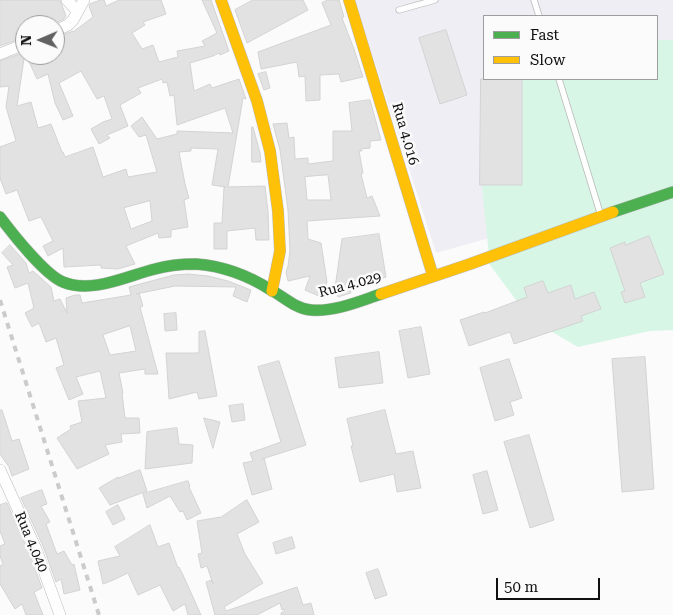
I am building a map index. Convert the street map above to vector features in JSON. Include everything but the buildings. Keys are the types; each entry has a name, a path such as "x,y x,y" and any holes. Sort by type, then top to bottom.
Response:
{"street":[{"path":"67,0 78,11"},
{"path":"65,26 73,20 84,0"},
{"path":"221,0 257,102 270,151 278,212 280,251 272,291"},
{"name":"Rua 4.016","path":"349,0 413,216 433,276"},
{"path":"0,54 15,48"},
{"name":"Rua 4.029","path":"0,217 40,264 62,282 86,286 108,282 160,267 180,264 201,264 219,267 252,279 293,304 309,310 328,310 433,276 673,192"},
{"name":"Rua 4.040","path":"0,470 36,549 60,615"}],"lane":[{"path":"399,10 435,0"},
{"path":"534,0 539,15"},
{"path":"558,80 601,216"}],"shaded area":[{"path":"355,0 673,0 673,186 436,253"}],"green space":[{"path":"658,40 673,40 673,330 650,331 578,347 530,319 490,265 480,169 501,106 523,80 658,80"}],"railway":[{"path":"0,300 99,615"}],"traffic: fast":[{"path":"613,212 673,192"},
{"path":"0,217 29,253 47,271 63,282 74,285 86,286 109,283 165,267 196,264 226,269 245,276 295,305 311,310 338,308 381,294"}],"traffic: slow":[{"path":"221,0 257,101 270,151 278,211 280,251 272,291"},
{"path":"349,0 433,276"},
{"path":"381,294 613,212"}]}
